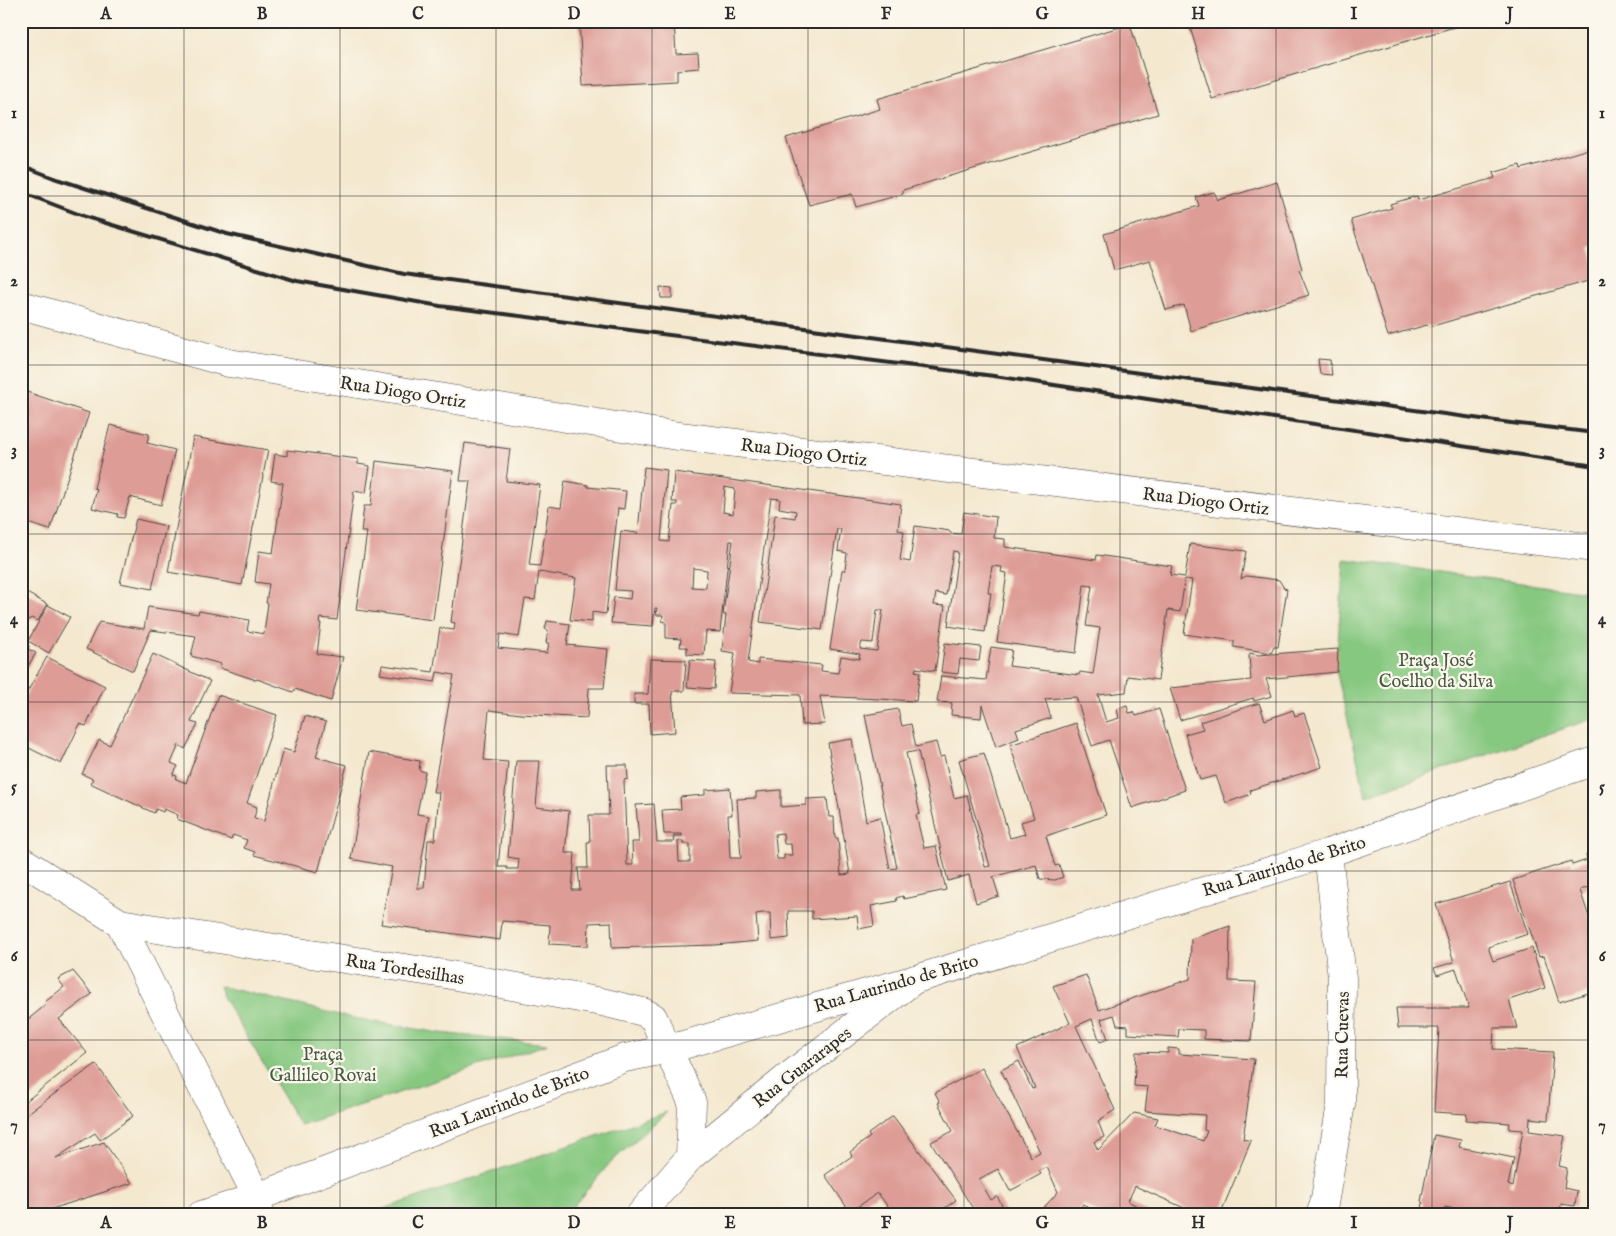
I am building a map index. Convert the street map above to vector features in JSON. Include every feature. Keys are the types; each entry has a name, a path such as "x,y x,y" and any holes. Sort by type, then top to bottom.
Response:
{"street":[{"name":"Rua Diogo Ortiz","path":"21,305 229,363 671,435 1595,548"},
{"name":"Rua Laurindo de Brito","path":"201,1215 258,1206 624,1058 669,1049 916,979 1328,853 1595,761"},
{"name":"Rua Cuevas","path":"1320,1215 1324,1204 1341,1104 1342,978 1328,853"},
{"name":"Rua Tordesilhas","path":"21,860 120,923 445,974 602,1002 643,1012 653,1017 669,1049"},
{"path":"120,923 258,1206"},
{"name":"Rua Guararapes","path":"640,1215 690,1157 789,1076 916,979"},
{"path":"669,1049 692,1102 690,1157"}],"green space":[{"name":"Praça José Coelho da Silva","path":"1344,559 1595,593 1595,718 1366,796 1336,670"},
{"name":"Praça Gallileo Rovai","path":"219,986 353,1018 440,1033 548,1044 300,1125 223,997"},
{"path":"667,1112 609,1164 566,1215 366,1215"}],"building":[{"path":"579,21 674,21 676,54 698,53 699,68 677,70 677,81 583,86"},
{"path":"1188,21 1471,21 1471,22 1212,99"},
{"path":"1130,24 1158,114 903,190 903,194 856,207 852,194 809,205 786,138 880,109 877,99"},
{"path":"1595,147 1595,247 1590,248 1595,266 1595,279 1429,327 1427,325 1388,336 1351,220 1392,208 1390,204 1417,196 1418,200 1495,178 1493,173 1520,165 1521,169"},
{"path":"1277,182 1302,269 1299,270 1309,295 1191,331 1184,305 1166,310 1150,260 1114,270 1104,234 1199,206 1196,197 1214,192 1218,200"},
{"path":"660,287 672,288 672,298 661,298"},
{"path":"1318,359 1330,360 1332,375 1320,374"},
{"path":"21,390 89,413 50,530 21,521"},
{"path":"110,425 149,434 147,443 175,450 161,505 130,497 124,518 117,517 118,514 92,508 97,489 94,488"},
{"path":"193,437 268,450 242,585 168,572"},
{"path":"465,443 510,449 506,481 540,485 529,565 540,566 549,506 561,508 565,481 588,485 588,487 626,491 624,509 618,508 606,614 592,612 592,622 570,620 576,578 539,572 535,600 525,599 519,637 500,634 498,648 547,653 549,643 546,643 548,630 545,629 547,621 570,624 567,645 608,649 604,688 589,688 587,718 489,710 484,760 508,762 498,867 518,869 519,859 508,857 516,761 540,761 536,807 569,811 565,853 575,853 572,890 580,890 578,868 588,868 587,842 590,842 589,815 609,815 607,765 627,765 628,779 624,780 627,865 633,865 632,842 639,842 636,805 654,804 657,842 674,842 673,836 682,836 682,834 664,834 662,810 681,809 680,797 705,795 705,790 730,788 732,815 728,815 730,858 741,858 737,799 756,798 756,792 781,790 781,807 806,805 806,799 827,798 829,817 834,817 835,838 838,838 841,875 850,874 828,743 852,739 866,821 880,817 890,869 897,868 865,715 898,709 902,726 911,724 916,747 936,742 940,757 944,756 954,798 967,795 985,867 990,866 959,760 984,753 1010,838 1025,834 1021,822 1034,818 1010,745 1076,723 1106,815 1046,836 1055,866 1059,865 1063,877 1055,880 1040,879 1036,865 993,877 999,896 976,903 969,875 948,881 918,751 906,753 920,814 916,815 924,848 936,846 946,890 904,899 903,896 896,898 897,901 871,906 874,926 859,929 857,916 812,919 812,911 788,911 789,938 771,940 770,913 763,913 756,914 758,941 715,945 612,948 611,922 589,923 588,946 549,944 550,925 502,921 500,940 381,924 392,867 351,859 369,752 420,761 419,770 425,772 417,814 429,816 417,888 424,888 428,840 435,840 439,792 433,792 454,675 437,672 435,682 380,674 382,665 433,672 440,628 454,630 455,623 451,622 470,481 460,481","holes":["783,833 784,844 791,844 792,855 784,855 784,859 777,859 775,834","678,841 683,841 683,844 690,844 690,862 679,862"]},
{"path":"287,450 358,459 358,464 370,466 366,493 354,491 337,620 320,618 319,623 321,623 317,654 343,657 331,701 295,689 293,692 220,668 221,664 191,656 196,636 151,630 133,671 86,649 99,622 144,629 148,607 198,614 199,611 249,620 247,631 264,634 269,584 255,582 259,551 273,553 283,483 271,481 275,454 287,456"},
{"path":"376,461 453,471 433,620 356,610 367,532 361,532 364,506 371,506"},
{"path":"644,467 667,470 661,541 669,542 673,505 677,505 677,502 672,502 674,472 901,504 898,530 904,531 900,560 910,562 915,526 961,534 964,512 996,517 994,538 1005,539 1005,547 1096,560 1097,555 1172,566 1170,575 1185,577 1190,544 1246,551 1241,579 1246,576 1279,580 1284,588 1287,589 1278,647 1274,647 1271,653 1234,647 1234,641 1184,634 1192,580 1185,579 1180,612 1168,610 1158,680 1128,676 1126,692 1098,695 1106,722 1119,718 1117,709 1127,706 1129,713 1134,712 1136,716 1159,709 1185,790 1132,808 1109,740 1092,746 1076,697 1045,699 1051,718 1016,729 1019,738 996,747 982,705 981,718 951,715 952,703 937,702 941,676 986,680 991,647 1012,650 1009,666 1079,675 1080,672 1093,674 1100,628 1086,626 1092,586 1084,585 1076,653 997,642 1007,573 1001,572 1002,567 992,566 988,593 991,593 985,632 948,626 958,552 953,551 946,595 936,593 934,605 945,606 935,671 916,668 915,671 920,672 916,701 820,696 825,724 802,725 800,695 729,693 735,653 722,651 726,615 723,614 733,541 730,541 720,632 706,631 704,655 687,654 687,647 680,647 681,639 666,638 666,622 662,621 663,615 656,615 657,608 655,608 653,626 611,623 614,597 630,599 631,591 615,590 621,531 638,533","holes":["725,487 735,489 733,514 723,512","771,498 780,499 779,508 796,511 795,518 775,515 760,622 822,630 837,529 841,529 838,551 847,553 845,570 842,570 830,649 860,654 859,659 841,656 838,673 821,671 822,665 758,659 758,664 748,662","693,568 707,570 706,588 692,587","877,610 883,610 877,651 860,649 862,642 873,643"]},
{"path":"136,519 166,526 152,589 120,583"},
{"path":"21,590 47,604 38,621 31,618 29,620 21,616 25,607 21,609"},
{"path":"48,605 70,617 49,653 28,641"},
{"path":"21,641 29,646 28,649 36,653 21,678"},
{"path":"945,643 981,647 979,661 960,659 958,674 941,672"},
{"path":"1338,649 1337,672 1266,679 1272,696 1254,701 1253,698 1180,720 1170,688 1251,680 1250,653 1258,655"},
{"path":"153,654 210,681 191,722 198,724 185,749 179,745 171,763 178,766 173,775 177,776 176,779 186,783 218,695 277,715 247,803 257,807 254,818 264,821 283,749 294,752 305,716 326,722 316,757 347,765 318,872 254,855 255,852 244,848 247,840 233,835 231,840 177,819 178,815 164,809 163,812 156,809 154,813 90,783 93,779 82,774 99,740 110,745"},
{"path":"47,657 105,686 86,726 80,724 61,764 21,744 21,703"},
{"path":"650,659 686,660 684,691 672,691 675,732 650,734 649,704 634,704 634,694 648,694"},
{"path":"690,660 716,662 714,689 687,687"},
{"path":"1259,703 1265,720 1293,710 1295,716 1304,713 1322,767 1250,790 1251,794 1226,803 1216,776 1200,780 1185,734 1203,729 1200,722"},
{"path":"1595,852 1595,885 1580,890 1595,935 1595,991 1559,1002 1544,956 1539,957 1513,880 1571,861 1572,865 1587,860 1586,855"},
{"path":"1510,882 1528,934 1488,947 1493,961 1532,948 1545,988 1509,1000 1517,1028 1494,1028 1493,1049 1553,1052 1548,1120 1530,1118 1529,1131 1565,1136 1559,1166 1567,1168 1564,1188 1577,1191 1575,1206 1561,1204 1559,1215 1459,1215 1457,1214 1459,1210 1445,1207 1442,1215 1422,1209 1423,1203 1421,1201 1434,1135 1461,1140 1459,1147 1514,1158 1508,1185 1513,1187 1523,1130 1509,1129 1510,1123 1466,1120 1467,1114 1434,1112 1439,1028 1398,1028 1396,1008 1469,1008 1456,969 1437,975 1434,968 1454,962 1436,904"},
{"path":"1230,926 1229,981 1256,982 1251,1041 1204,1039 1204,1030 1179,1029 1178,1037 1128,1034 1128,1026 1117,1025 1114,1015 1101,1019 1108,1039 1100,1042 1092,1019 1076,1026 1115,1110 1098,1121 1104,1137 1094,1142 1098,1150 1134,1113 1158,1118 1155,1125 1203,1141 1207,1131 1204,1130 1205,1115 1145,1111 1148,1087 1134,1086 1136,1052 1168,1053 1168,1048 1179,1049 1179,1054 1254,1059 1243,1139 1251,1141 1220,1215 1200,1215 1135,1186 1128,1201 1153,1215 1100,1215 1083,1204 1076,1215 1037,1215 1058,1192 1047,1167 1039,1171 1041,1174 1010,1191 998,1169 979,1179 991,1200 997,1196 1007,1215 977,1215 931,1142 953,1131 938,1103 940,1102 935,1093 982,1068 1031,1157 1040,1152 1001,1070 1019,1061 1032,1089 1035,1088 1017,1048 1070,1023 1053,986 1086,975 1099,1010 1190,979 1191,939"},
{"path":"73,971 92,994 59,1019 87,1053 21,1105 21,1025 64,987 58,979"},
{"path":"96,1064 133,1116 100,1140 95,1133 56,1158 104,1142 132,1183 33,1215 21,1215 21,1118"},
{"path":"893,1116 956,1200 935,1215 883,1215 890,1210 878,1193 850,1212 825,1175 852,1156 850,1152 870,1137 868,1134"}],"railway":[{"path":"21,165 54,178 227,234 404,274 1595,433"},
{"path":"21,192 86,217 297,281 440,306 994,376 1595,466"}]}
